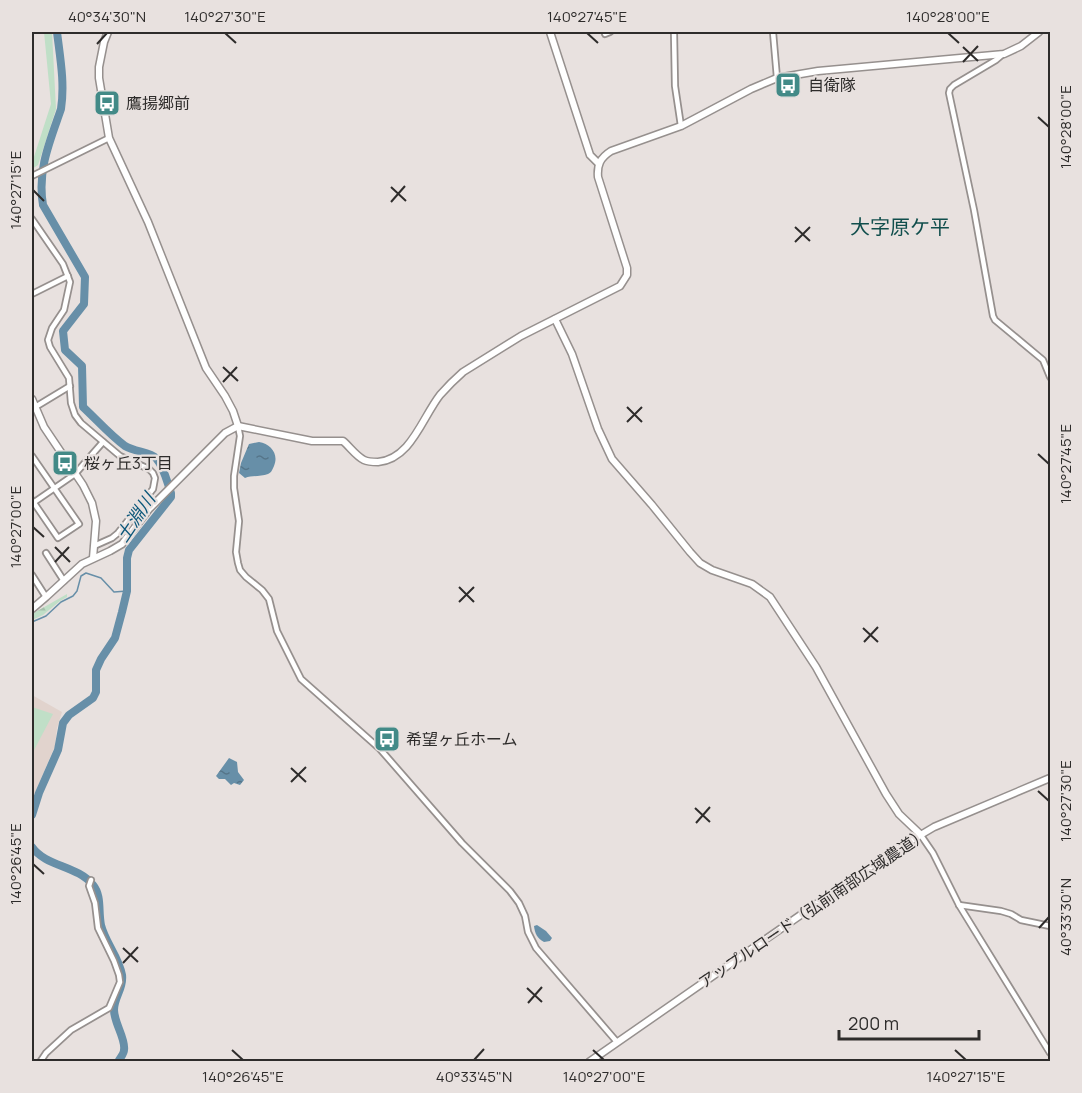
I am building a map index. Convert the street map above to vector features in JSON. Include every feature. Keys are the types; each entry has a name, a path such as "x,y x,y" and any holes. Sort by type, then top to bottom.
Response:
{"street":[{"path":"108,32 99,67 99,78 109,138 148,222 206,368 225,396 238,426 240,436 234,488 239,521 236,552 240,570 269,599 277,632 301,679 380,750 462,843 510,891 519,903 525,916 528,932 537,948 617,1042"},
{"path":"550,32 590,155 598,163"},
{"path":"674,32 675,86 681,126"},
{"path":"773,32 777,78"},
{"path":"1039,32 1021,46 954,85 949,93 974,210 993,316 1043,360 1050,377"},
{"path":"32,609 82,564 122,544 149,509 225,433 238,426 312,441 343,441 365,460 371,462 388,460 398,454 413,438 439,396 455,378 521,336 623,283 627,275 626,263 598,177 598,163 611,151 681,126 777,78 818,71 1004,54"},
{"path":"34,175 109,138"},
{"path":"32,219 63,264 70,282 64,310 52,328 48,340 69,378 71,403 75,415 81,423 120,456 149,469 155,478 153,489 118,532 112,538 94,546"},
{"path":"32,294 68,276"},
{"path":"555,319 572,354 598,429 612,459 700,563 712,570 752,584 770,597 816,667 899,814 920,834 933,853 959,904 1050,1053"},
{"path":"33,408 70,387"},
{"path":"32,399 33,408 89,495 94,508 96,520 93,558"},
{"path":"32,456 54,488 79,524 58,538 32,502 54,488 75,474 103,442"},
{"path":"46,553 64,581"},
{"path":"32,575 46,597"},
{"name":"アップルロード（弘前南部広域農道）","path":"589,1062 850,880 920,834 1050,778"},
{"path":"40,1062 46,1053 71,1030 109,1008 120,982 114,961 100,933 90,882"},
{"path":"959,904 1000,911 1021,920 1050,926"}],"shaded area":[{"path":"32,695 62,712 55,746 33,797 32,797"}],"green space":[{"path":"44,32 52,32 56,109 38,165 32,169 51,104"},
{"path":"67,594 67,597 43,615 32,620 32,614"},
{"path":"32,707 53,714 32,754"}],"water":[{"path":"259,442 273,450 274,466 268,474 245,478 239,473 241,463 249,444"},
{"path":"229,758 237,762 238,772 244,780 240,785 234,783 231,785 225,779 219,779 216,776"},
{"path":"537,925 552,938 550,941 544,942 538,937 534,926"}],"waterway":[{"name":"土淵川","path":"32,815 58,750 63,723 69,715 93,698 96,692 96,670 115,638 127,591 129,550 171,497 165,475 156,458 125,446 83,407 82,366 65,350 63,331 84,304 85,277 43,205 43,168 62,99 62,70 57,32"},
{"path":"32,622 46,616 61,602 73,596 77,591 81,576 86,573 101,578 114,592 127,591"},
{"name":"土淵川","path":"32,847 45,859 79,873 96,889 101,925 122,975 122,984 114,1010 124,1046 118,1062"}],"place":[{"name":"自衛隊","path":"788,85"},
{"name":"鷹揚郷前","path":"107,103"},
{"name":"桜ヶ丘3丁目","path":"65,463"},
{"name":"希望ヶ丘ホーム","path":"387,739"}],"district":[{"name":"大字原ケ平","path":"900,226"}]}
